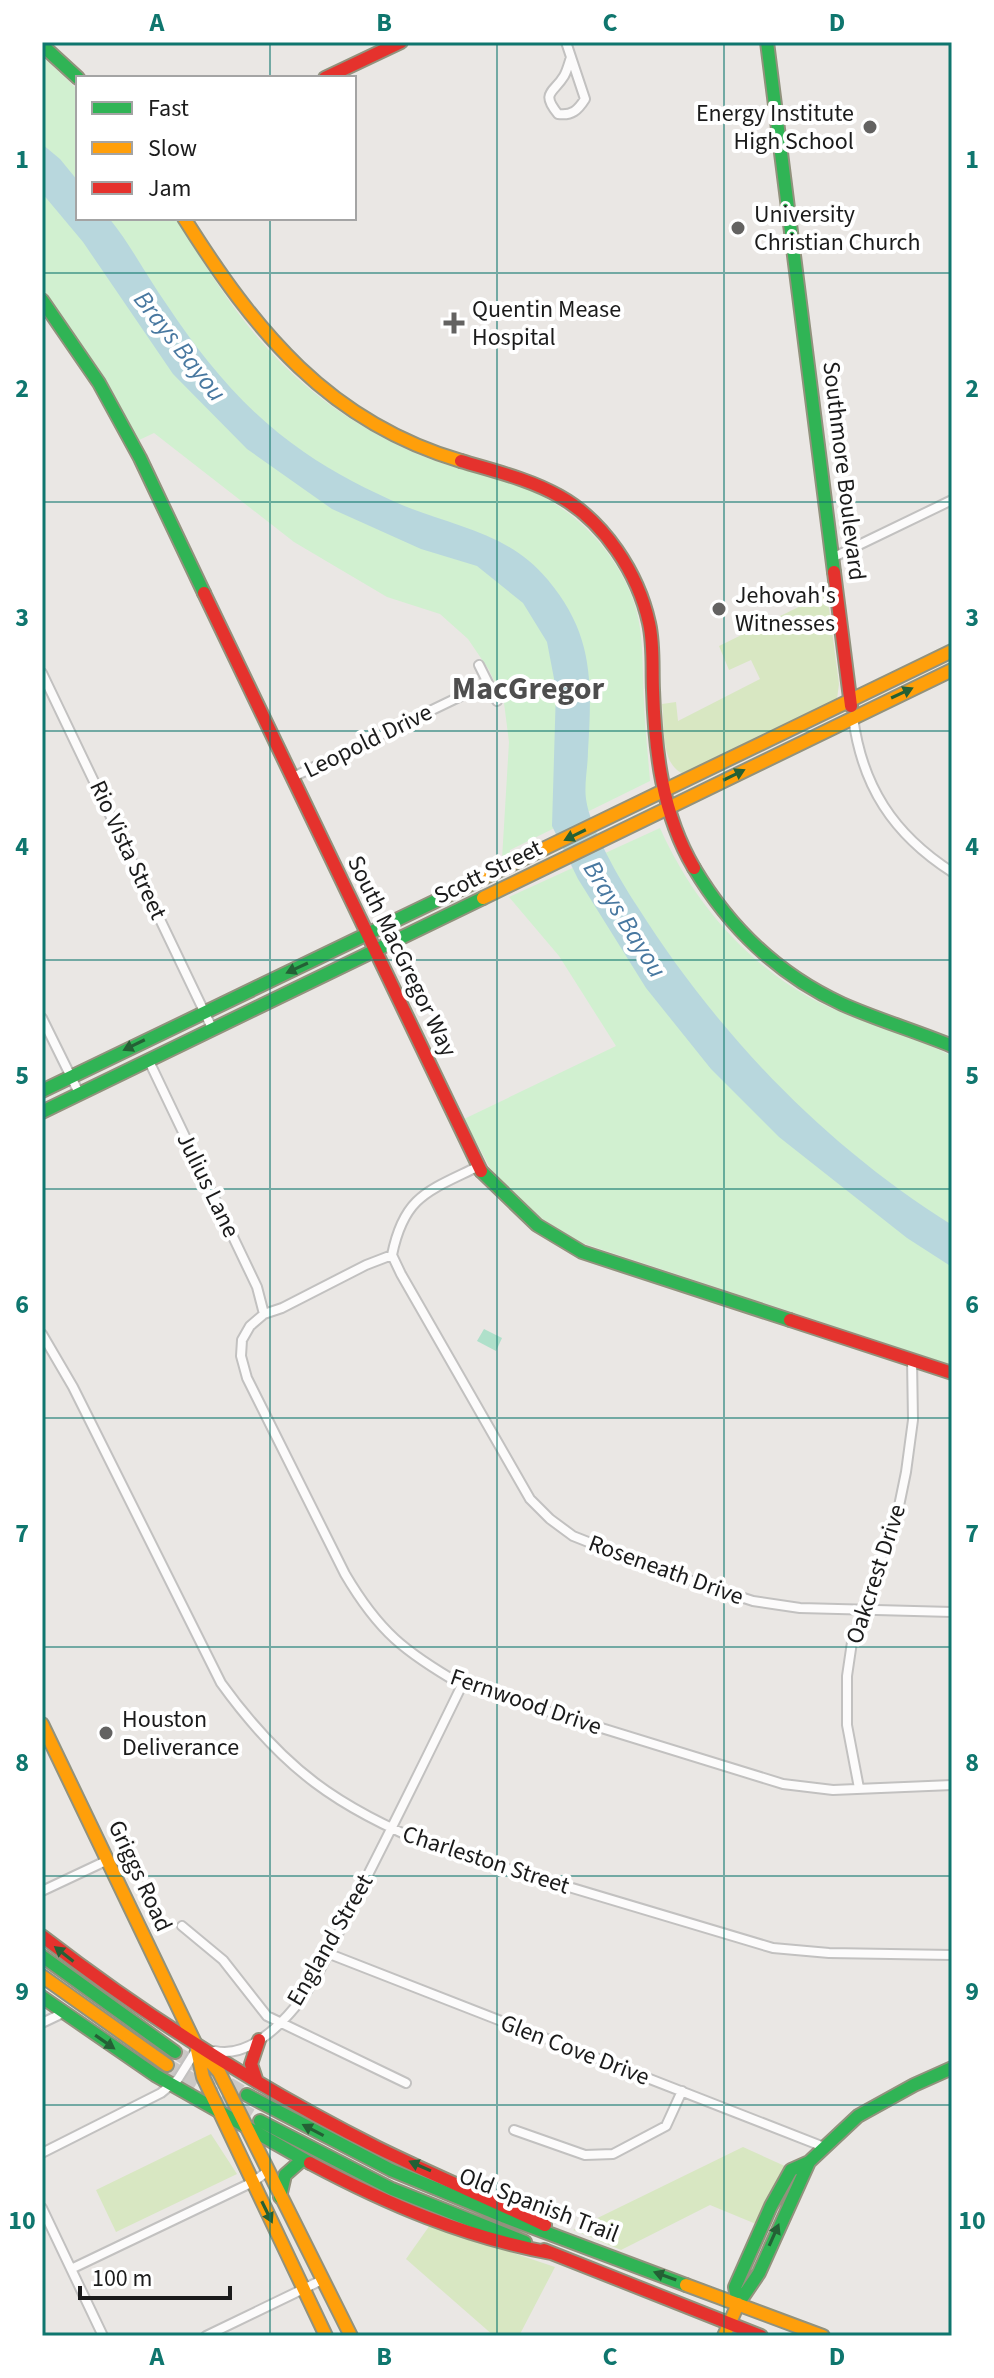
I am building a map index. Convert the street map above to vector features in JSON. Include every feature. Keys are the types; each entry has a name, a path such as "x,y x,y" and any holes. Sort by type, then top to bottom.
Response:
{"main road":[{"path":"329,76 401,42"},
{"name":"Southmore Boulevard","path":"767,42 853,717"},
{"path":"42,45 76,76"},
{"path":"185,220 228,290 247,314 283,356 330,396 365,420 420,448 539,487 594,523 629,570 644,606 651,637 653,697 663,790 678,835 711,898 770,959 796,978 838,1002 952,1046"},
{"name":"South MacGregor Way","path":"42,300 99,383 140,458 477,1167 522,1215 553,1237 582,1252 952,1373"},
{"name":"Scott Street","path":"42,1091 952,651"},
{"name":"Scott Street","path":"42,1112 952,670"},
{"name":"Griggs Road","path":"42,1724 197,2047 203,2077 326,2336"},
{"path":"42,1936 111,1989 197,2047 257,2082 379,2148 535,2218 569,2241 567,2259"},
{"path":"42,1956 175,2052"},
{"path":"42,1976 167,2065"},
{"path":"42,1997 171,2086 302,2160 436,2224 496,2243 551,2253"},
{"path":"257,2082 251,2064 259,2040"},
{"name":"Griggs Road","path":"197,2047 219,2072 351,2336"},
{"path":"726,2330 738,2304 735,2287 771,2206 791,2170 809,2162 858,2116 914,2085 951,2071"},
{"name":"Old Spanish Trail","path":"247,2095 391,2170 569,2241 823,2336"},
{"name":"Old Spanish Trail","path":"260,2121 392,2189 567,2259 726,2330 761,2336"},
{"path":"280,2197 284,2174 302,2160"}],"street":[{"path":"566,42 571,57 585,99 579,109 567,115 558,114 549,95 552,87 564,77 571,57"},
{"path":"834,557 952,500"},
{"path":"479,665 497,701"},
{"name":"Rio Vista Street","path":"42,673 212,1028"},
{"name":"Leopold Drive","path":"291,778 488,683"},
{"name":"Southmore Boulevard","path":"853,717 866,776 880,802 915,844 952,872"},
{"path":"42,1018 79,1093"},
{"name":"Julius Lane","path":"148,1059 257,1287 264,1314"},
{"path":"264,1314 392,1255 404,1214 431,1189 477,1167"},
{"name":"Roseneath Drive","path":"392,1255 530,1499 573,1536 753,1601 800,1608 952,1612"},
{"name":"Fernwood Drive","path":"264,1314 250,1326 242,1340 241,1356 247,1378 362,1604 389,1635 415,1658 462,1685 783,1784 812,1789 952,1785"},
{"name":"Charleston Street","path":"42,1334 73,1387 221,1683 249,1722 309,1779 345,1805 435,1847 773,1948 829,1953 952,1955"},
{"name":"Oakcrest Drive","path":"859,1788 847,1725 846,1700 852,1642 899,1506 913,1420 912,1360"},
{"name":"England Street","path":"197,2047 233,2053 249,2048 296,2005 392,1829 462,1685"},
{"path":"42,1891 108,1860"},
{"path":"182,1926 223,1960 267,2016 406,2083"},
{"name":"Glen Cove Drive","path":"327,1953 824,2147"},
{"path":"42,2023 63,2013"},
{"path":"42,2153 171,2086 197,2047"},
{"path":"514,2130 585,2155 613,2154 666,2126 682,2091"},
{"path":"71,2269 253,2182 268,2171"},
{"path":"42,2208 103,2336"},
{"path":"206,2336 324,2279"}],"green space":[{"path":"42,56 76,88 76,220 177,220 233,307 254,333 276,358 328,403 369,430 409,450 441,463 502,480 549,500 598,540 622,575 639,620 650,781 510,850 510,855 502,859 509,742 504,703 489,670 468,639 440,614 387,597 294,542 154,433 137,441 106,379 42,291"},
{"path":"827,593 839,684 837,699 685,774 677,770 665,745 662,704 676,702 678,721 760,679 751,660 729,670 719,646"},
{"path":"660,828 673,855 706,906 747,952 770,971 822,1004 952,1056 952,1365 576,1241 525,1207 490,1168 464,1119 616,1046 559,956 509,897"},
{"path":"484,1329 502,1338 496,1351 477,1341"},
{"path":"211,2134 237,2174 116,2232 96,2190"},
{"path":"743,2147 787,2167 768,2196 756,2224 710,2205 621,2250 573,2230"},
{"path":"430,2225 555,2267 519,2336 494,2336 406,2259"}],"water":[{"name":"Brays Bayou","path":"42,144 76,179 76,220 111,220 196,346 228,385 264,421 315,460 364,487 402,505 480,533 516,551 548,580 563,600 582,640 590,703 586,799 599,839 622,883 702,998 776,1083 860,1159 952,1225 952,1267 907,1238 779,1137 711,1069 646,988 578,879 552,826 556,689 547,642 523,603 477,566 421,549 332,509 247,449 173,374 83,242 42,193"}],"tunnel":[{"path":"175,2052 247,2095"},
{"path":"167,2065 260,2121"}],"traffic: fast":[{"path":"767,42 834,572"},
{"path":"42,45 76,76"},
{"path":"42,300 99,383 140,458 204,593"},
{"path":"694,868 740,929 797,979 842,1004 952,1046"},
{"path":"42,1091 442,898"},
{"path":"42,1112 483,898"},
{"path":"481,1171 537,1225 582,1252 790,1320"},
{"path":"42,1956 175,2052"},
{"path":"42,1997 155,2075 310,2163"},
{"path":"738,2304 735,2287 771,2206 791,2170 809,2162 858,2116 952,2068"},
{"path":"247,2095 391,2170 686,2285"},
{"path":"260,2121 392,2189 525,2242"},
{"path":"280,2197 285,2175 302,2160"},
{"path":"738,2304 759,2273 809,2162"}],"traffic: slow":[{"path":"185,220 239,298 299,367 334,397 372,422 414,444 461,461"},
{"path":"442,898 952,651"},
{"path":"483,898 952,670"},
{"path":"42,1724 197,2047 219,2072 351,2336"},
{"path":"42,1976 167,2065"},
{"path":"197,2050 203,2077 326,2336"},
{"path":"686,2285 823,2336"},
{"path":"724,2336 738,2304"}],"traffic: jam":[{"path":"329,76 401,42"},
{"path":"461,461 524,480 559,496 590,519 628,567 644,604 651,631 656,736 662,782 674,826 694,868"},
{"path":"834,572 851,706"},
{"path":"204,593 481,1171"},
{"path":"790,1320 952,1373"},
{"path":"42,1936 163,2023 290,2101 378,2148 545,2225"},
{"path":"257,2082 251,2064 259,2040"},
{"path":"310,2163 427,2217 487,2238 551,2253"},
{"path":"544,2250 761,2336"}],"place":[{"name":"Energy Institute High School","path":"870,127"},
{"name":"University Christian Church","path":"738,228"},
{"name":"Quentin Mease Hospital","path":"454,323"},
{"name":"Jehovah's Witnesses","path":"719,609"},
{"name":"Houston Deliverance","path":"106,1733"}],"district":[{"name":"MacGregor","path":"528,689"}]}
